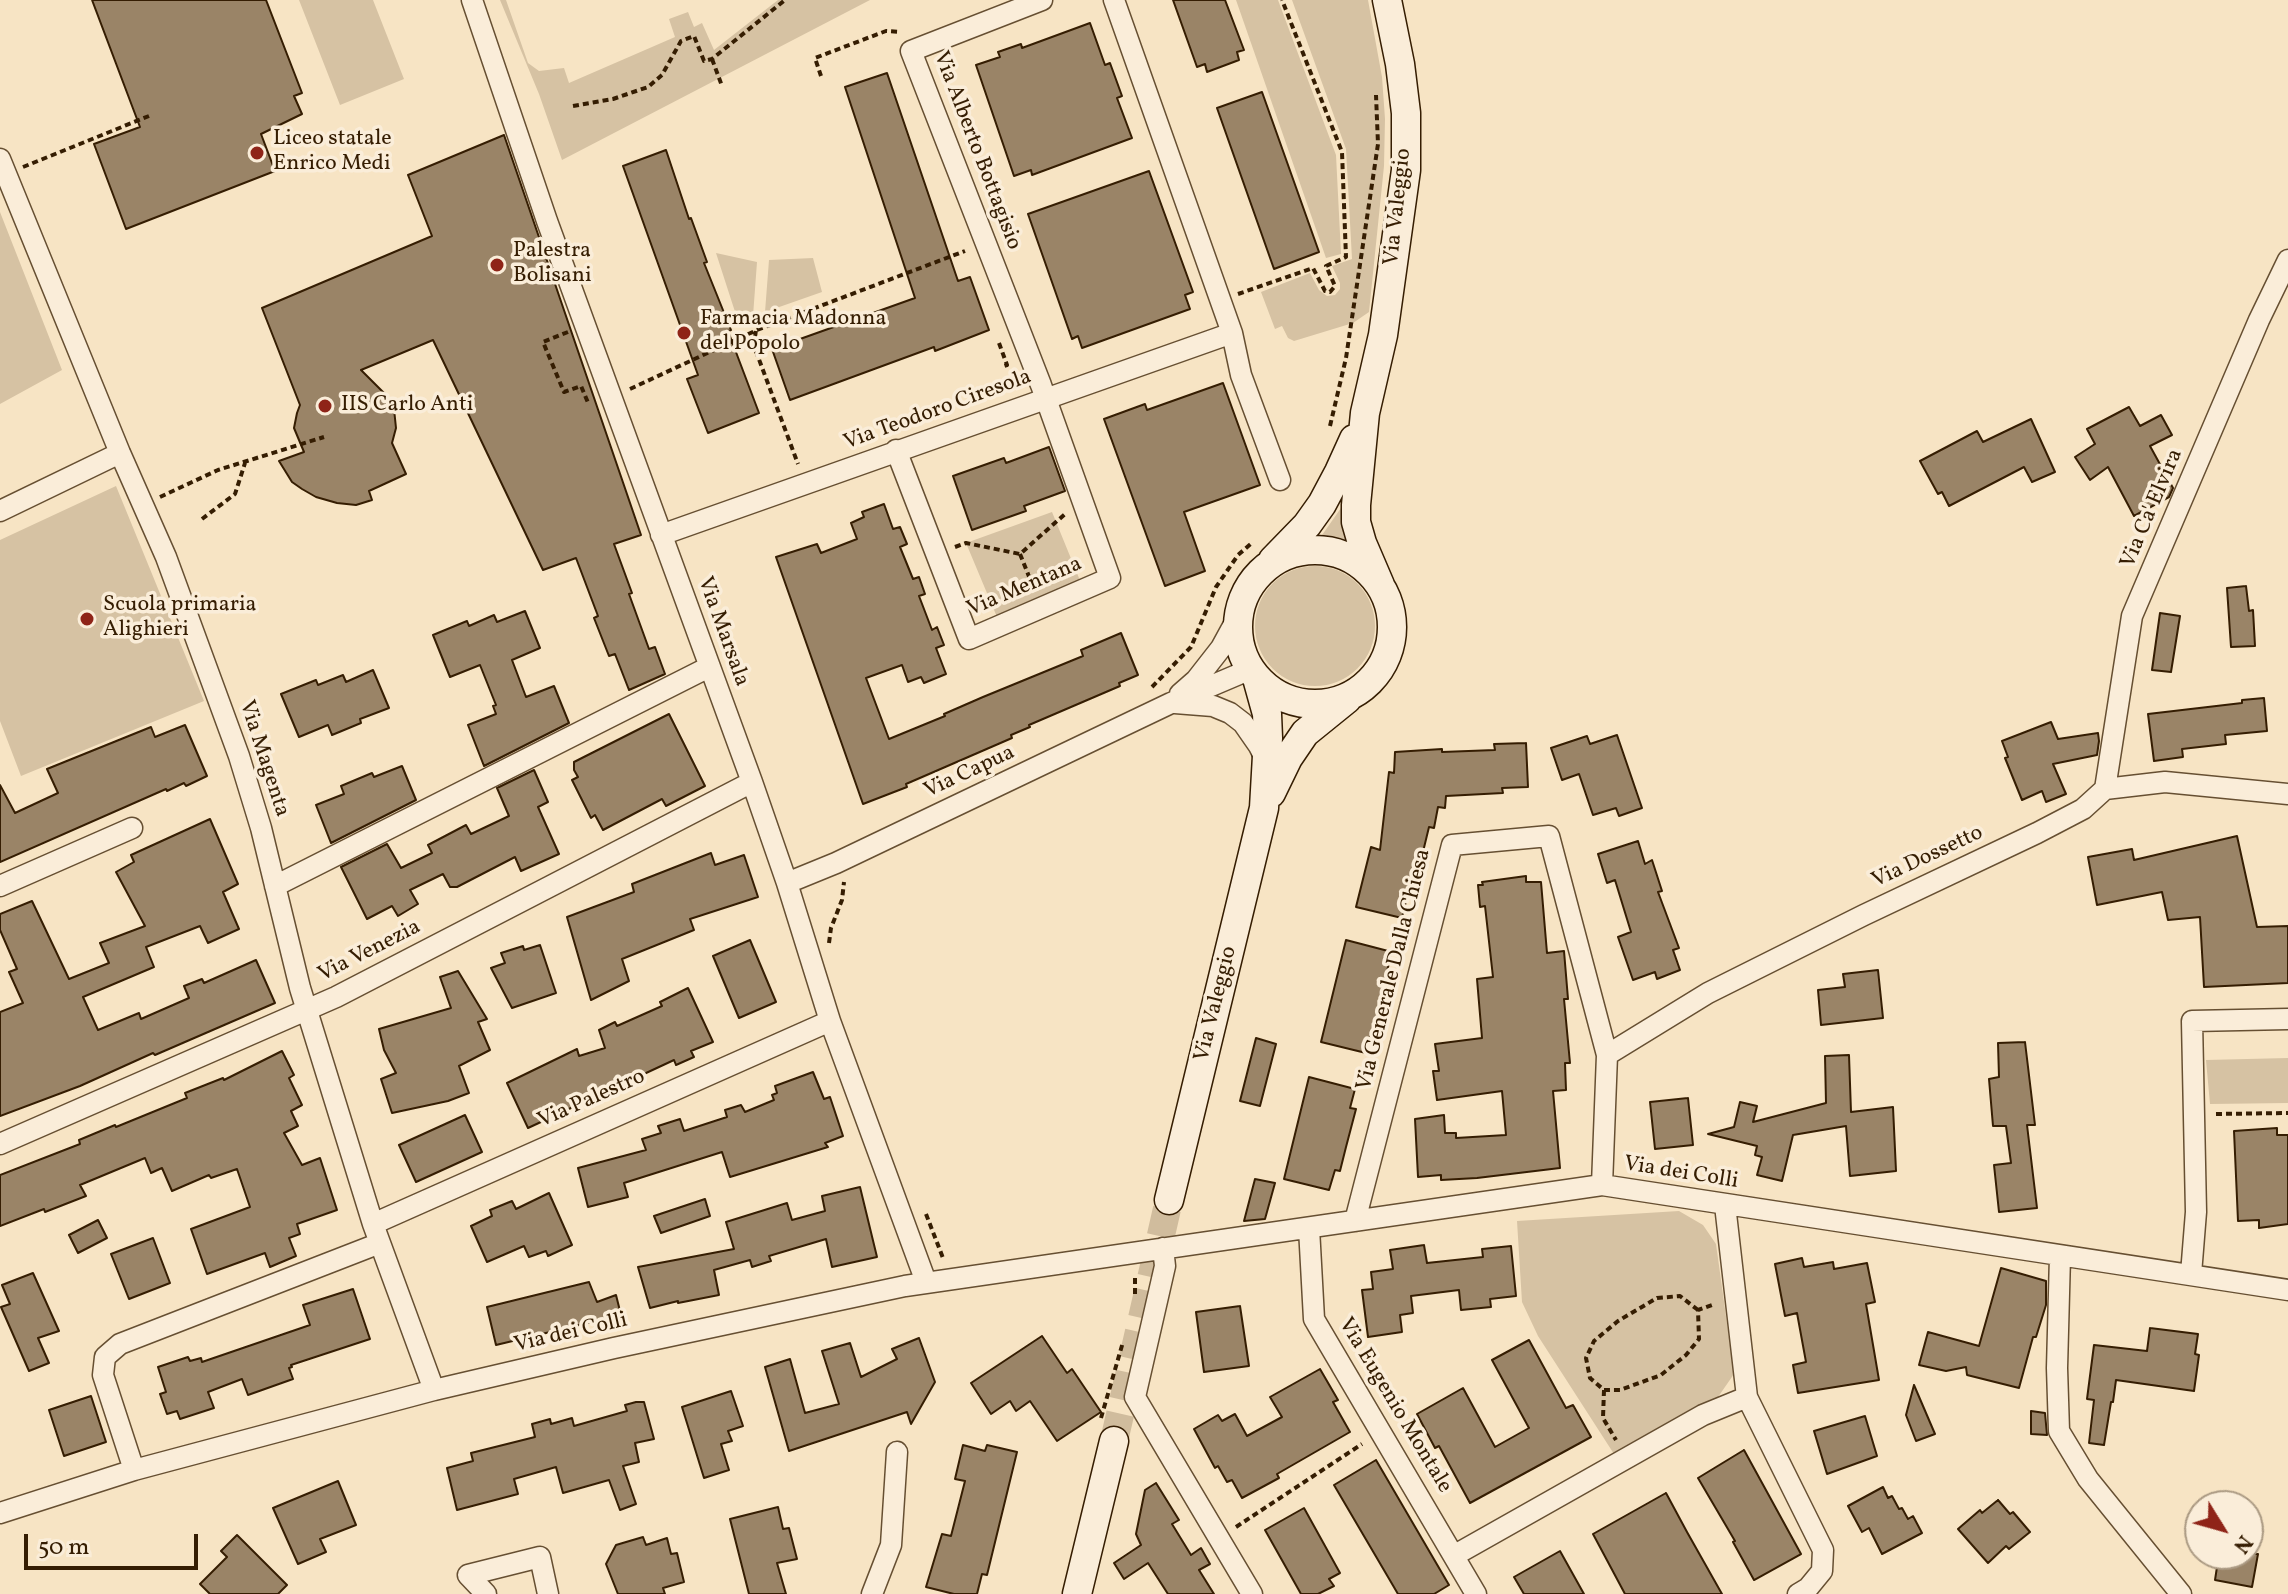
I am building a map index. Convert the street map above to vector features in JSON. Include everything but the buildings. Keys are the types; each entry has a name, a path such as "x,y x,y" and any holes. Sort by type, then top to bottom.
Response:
{"main road":[{"name":"Via Valeggio","path":"1380,585 1356,522 1356,488 1365,413 1383,335 1406,170 1406,113 1387,0"},
{"name":"Via Valeggio","path":"1257,577 1307,525 1322,504 1365,413"},
{"path":"1321,550 1344,555 1365,567 1380,585 1390,608 1392,633 1386,658 1372,679 1352,694 1333,702 1312,704 1292,700 1273,691 1254,673 1242,652 1239,615 1248,588 1275,561 1297,552 1321,550"},
{"name":"Via Valeggio","path":"1169,1200 1264,808 1268,765 1267,714 1254,673"},
{"name":"Via Valeggio","path":"1264,808 1288,758 1305,733 1352,694"},
{"path":"1077,1594 1106,1432"}],"street":[{"name":"Via Marsala","path":"472,0 584,324 752,782 830,1021 926,1282"},
{"name":"Via Alberto Bottagisio","path":"1042,0 911,51 1045,398"},
{"path":"1114,0 1232,333 1241,375 1280,480"},
{"name":"Via Magenta","path":"3,166 120,453 166,557 239,756 261,828 307,1010 376,1234 434,1390"},
{"name":"Via Ca' Elvira","path":"2105,789 2132,616 2259,320 2288,260"},
{"name":"Via Teodoro Ciresola","path":"661,535 1232,333"},
{"name":"Via Mentana","path":"896,450 969,639 1110,578 1045,398"},
{"path":"0,511 120,453"},
{"name":"Via Capua","path":"1171,703 1196,680 1221,648 1239,615"},
{"path":"275,886 709,667"},
{"name":"Via Capua","path":"787,883 836,863 1171,703 1254,673"},
{"name":"Via Capua","path":"1171,703 1213,706 1230,713 1243,723 1268,765"},
{"name":"Via Venezia","path":"0,1144 307,1010 752,782"},
{"path":"2105,789 2165,782 2288,794"},
{"name":"Via Dossetto","path":"1607,1055 1708,993 2083,809 2105,789"},
{"path":"0,886 132,828"},
{"name":"Via Generale Dalla Chiesa","path":"1355,1221 1452,845 1549,836 1607,1055 1602,1185"},
{"path":"2191,1274 2196,1212 2192,1021 2288,1019"},
{"name":"Via Palestro","path":"134,1470 103,1375 105,1357 120,1344 376,1234 830,1021"},
{"name":"Via dei Colli","path":"0,1513 134,1470 434,1390 614,1348 926,1282 1602,1185 2288,1290"},
{"path":"1725,1205 1747,1397 1823,1550 1822,1571 1808,1588 1798,1594"},
{"name":"Via Eugenio Montale","path":"1309,1228 1314,1319 1476,1594"},
{"path":"1163,1248 1165,1266 1135,1397 1252,1594"},
{"path":"2060,1256 2059,1431 2088,1479 2181,1594"},
{"path":"1455,1555 1703,1415 1747,1397"},
{"path":"872,1594 891,1545 897,1452"},
{"path":"486,1594 468,1575 540,1557 548,1594"}],"path":[{"path":"573,106 613,99 648,87 662,75 681,41 694,36 704,61 712,59 785,0"},
{"path":"1220,300 1313,268 1325,291 1330,292 1335,286 1326,266 1346,257 1342,152 1282,0"},
{"path":"821,76 815,58 886,31 905,32"},
{"path":"712,59 722,86"},
{"path":"1330,428 1346,358 1378,144 1375,86"},
{"path":"3,166 149,116"},
{"path":"628,390 757,330 987,243"},
{"path":"757,321 754,346 805,485"},
{"path":"584,324 543,342 564,392 581,386 593,415"},
{"path":"143,505 218,470 324,437"},
{"path":"202,519 235,494 245,463"},
{"path":"1020,554 1083,500"},
{"path":"1145,693 1191,647 1216,587 1238,555 1257,539"},
{"path":"936,554 966,543 1020,554"},
{"path":"1020,554 1042,608"},
{"path":"829,945 844,881 836,863"},
{"path":"2194,1114 2288,1113"},
{"path":"923,1206 945,1263"},
{"path":"1135,1278 1135,1298"},
{"path":"1680,1296 1698,1310 1699,1339 1686,1355 1661,1375 1620,1390 1604,1390 1590,1378 1586,1358 1594,1341 1618,1321 1657,1298 1680,1296"},
{"path":"1698,1310 1736,1296"},
{"path":"1106,1432 1127,1329"},
{"path":"1604,1390 1603,1418 1626,1458"},
{"path":"1218,1538 1381,1432"}],"shaded area":[{"path":"299,0 373,0 404,79 340,105"},
{"path":"500,0 506,0 528,63 539,71 564,68 569,83 675,37 669,19 688,12 694,27 702,23 714,50 778,0 870,0 562,160 539,94"},
{"path":"1236,0 1278,0 1336,155 1341,254 1326,258"},
{"path":"1292,0 1368,0 1382,77 1385,119 1384,166 1369,312 1353,323 1294,341 1288,338 1282,326 1275,329 1261,292 1310,273 1319,290 1327,296 1335,295 1340,283 1332,266 1352,259 1346,149"},
{"path":"0,212 62,370 0,404"},
{"path":"716,253 757,262 753,316 738,321"},
{"path":"813,258 822,292 765,312 769,260"},
{"name":"Scuola primaria Alighieri","path":"116,486 204,701 21,776 0,721 0,540"},
{"path":"1341,508 1349,542 1320,538"},
{"path":"1052,512 1081,583 997,617 966,543"},
{"path":"1315,566 1338,571 1357,584 1370,603 1375,626 1370,649 1357,668 1338,681 1315,686 1292,681 1273,668 1260,649 1255,626 1260,603 1273,584 1292,571"},
{"path":"2288,1058 2288,1103 2210,1104 2206,1060"},
{"path":"1679,1211 1703,1225 1716,1244 1734,1374 1718,1397 1614,1454 1538,1336 1522,1302 1517,1221"}],"tunnel":[{"path":"1114,1441 1169,1200"}],"place":[{"name":"Liceo statale Enrico Medi","path":"257,153"},
{"name":"Palestra Bolisani","path":"497,265"},
{"name":"Farmacia Madonna del Popolo","path":"684,333"},
{"name":"IIS Carlo Anti","path":"325,406"},
{"name":"Scuola primaria Alighieri","path":"87,619"}]}
